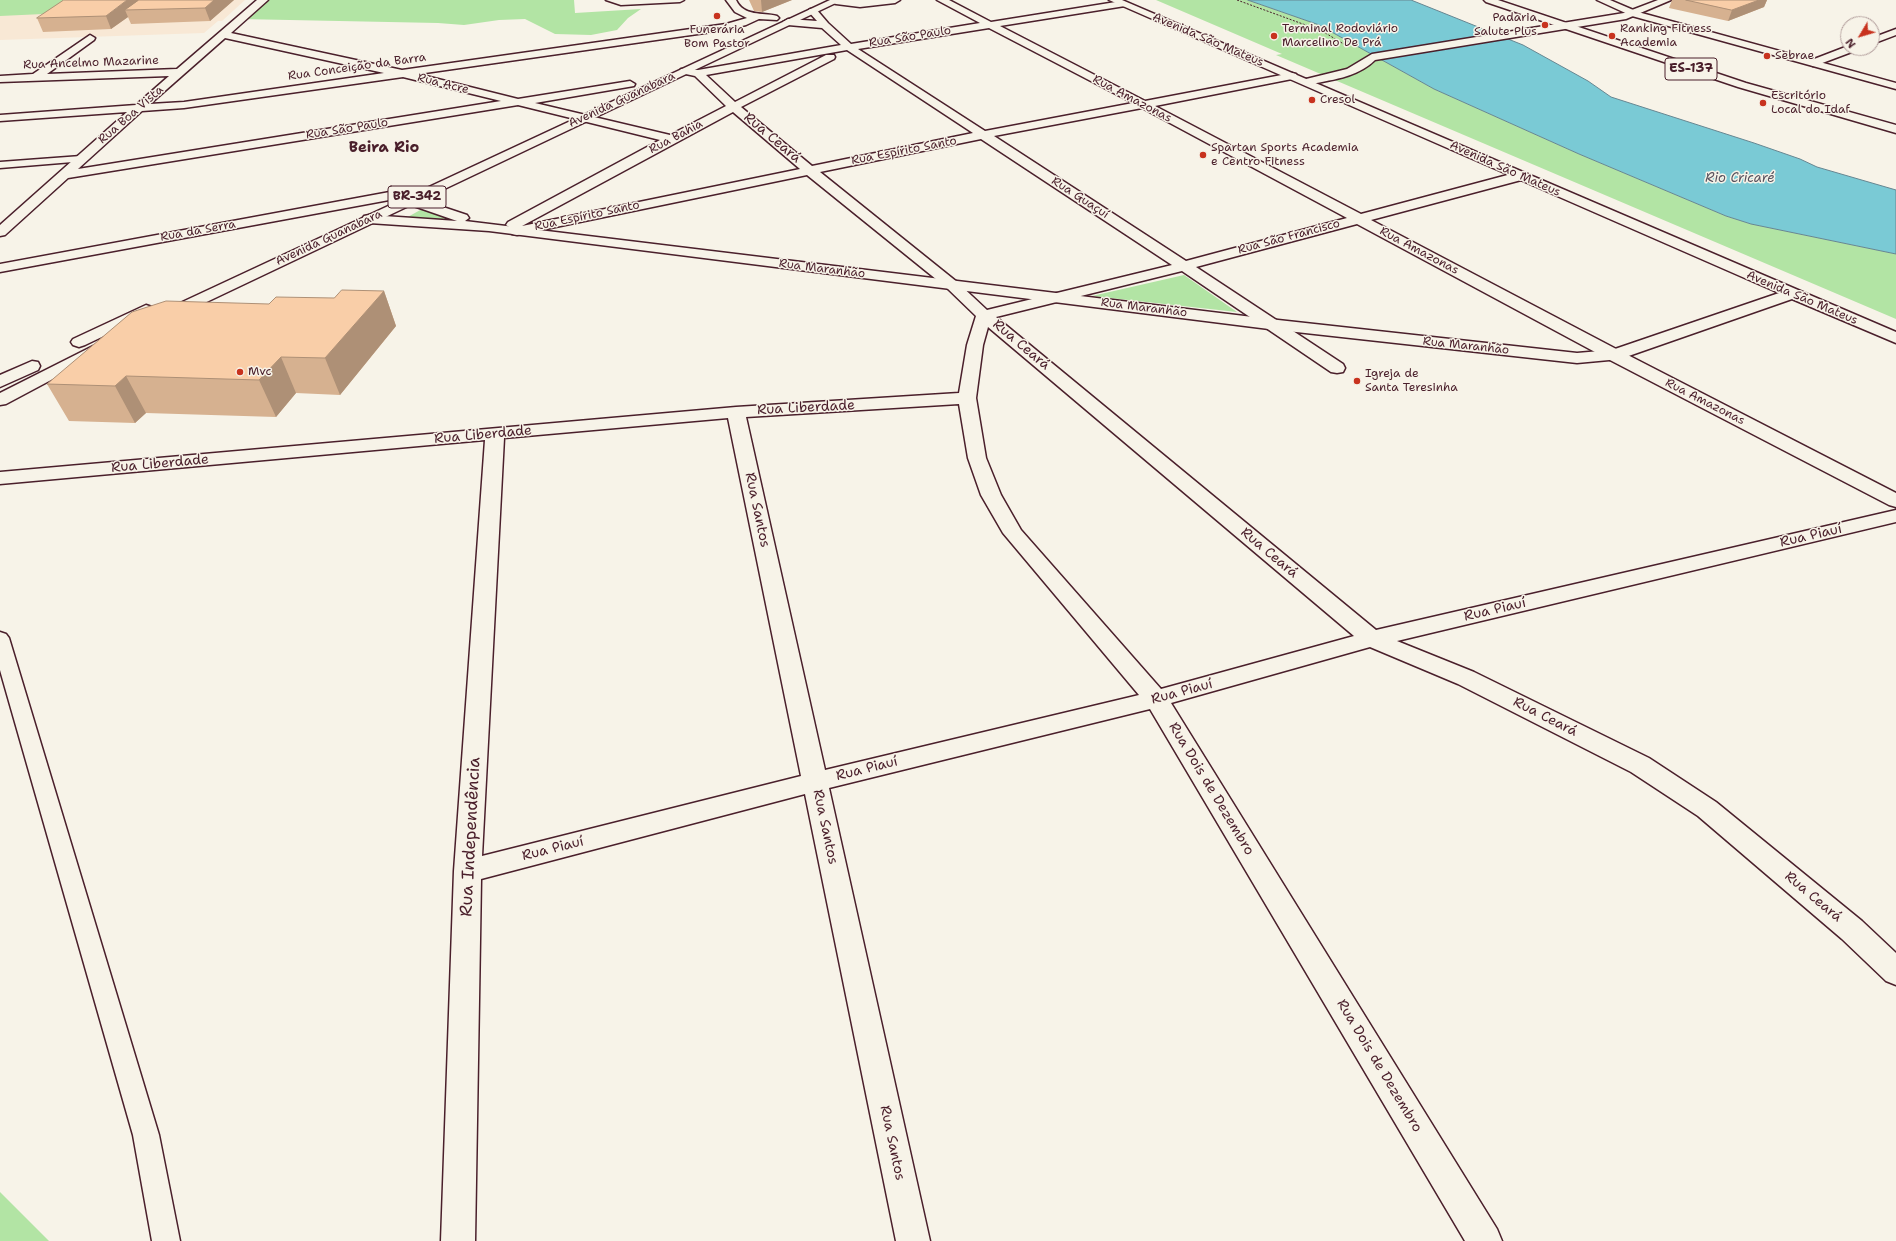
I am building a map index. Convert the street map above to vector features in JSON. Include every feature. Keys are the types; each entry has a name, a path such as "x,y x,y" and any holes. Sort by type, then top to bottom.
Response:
{"street":[{"name":"Rua Boa Vista","path":"0,232 137,109 182,72 263,0"},
{"path":"731,0 738,12 774,18"},
{"path":"836,0 860,4 895,0"},
{"name":"Avenida Guanabara","path":"309,234 396,195 568,113 738,36 774,18 836,0"},
{"name":"Rua Amazonas","path":"942,0 1143,104 1614,355 1896,501"},
{"name":"ES-137","path":"1489,0 1742,85 1896,129"},
{"name":"ES-137","path":"1602,0 1635,14 1896,86"},
{"path":"1306,82 1346,73 1364,66 1371,59 1566,27 1635,14 1666,0"},
{"name":"Rua São Paulo","path":"691,72 990,25 1118,2"},
{"name":"Avenida São Mateus","path":"1118,2 1306,82 1790,294 1896,338"},
{"name":"Avenida Guanabara","path":"156,320 586,118 691,72 816,6 860,4"},
{"path":"788,22 825,24 816,6"},
{"name":"Rua Conceição da Barra","path":"0,118 184,105 716,28 743,23 759,16"},
{"name":"Rua Guaçuí","path":"825,24 849,47 1337,368"},
{"name":"Rua Conceição da Barra","path":"716,28 738,36"},
{"path":"1880,38 1896,32"},
{"name":"Rua Acre","path":"223,34 403,74 586,118"},
{"path":"35,78 90,38"},
{"name":"Rua Bahia","path":"511,230 671,139 849,47"},
{"path":"1813,63 1840,53"},
{"name":"Rua Ancelmo Mazarine","path":"0,80 182,72"},
{"name":"Rua Ceará","path":"691,72 809,170 952,285 984,315 1372,639 1466,678 1640,765 1707,809 1852,930 1896,972"},
{"name":"Rua Espírito Santo","path":"511,230 983,135 1292,76"},
{"name":"Rua São Paulo","path":"64,175 630,84"},
{"path":"586,118 671,139"},
{"name":"Rua São Francisco","path":"984,315 1184,266 1358,218 1520,176"},
{"name":"Rua da Serra","path":"0,268 396,195"},
{"name":"Rua Maranhão","path":"410,200 489,227"},
{"name":"Rua Maranhão","path":"369,219 489,227 1269,324 1577,358 1614,355 1790,294"},
{"path":"71,346 155,306"},
{"name":"Rua Dois de Dezembro","path":"984,315 974,345 967,398 977,458 991,495 1013,532 1156,699 1485,1241"},
{"path":"0,400 73,360 114,340"},
{"path":"0,382 42,361"},
{"name":"Rua Liberdade","path":"0,478 736,412 967,398"},
{"name":"Rua Santos","path":"736,412 913,1241"},
{"name":"Rua Independência","path":"458,1241 468,871 495,434"},
{"name":"Rua Piauí","path":"468,871 815,782 1156,699 1372,639 1896,516"}],"lane":[{"path":"610,0 621,3 680,0"},
{"path":"0,165 81,159"},
{"path":"0,638 146,1136 166,1241"}],"path":[{"path":"1237,0 1322,31 1371,59"}],"shaded area":[{"path":"0,0 245,0 222,21 218,21 204,33 0,40"}],"green space":[{"path":"0,0 84,0 65,13 0,16"},
{"path":"260,0 574,0 575,13 641,9 628,18 617,30 591,35 555,34 525,19 499,20 464,25 438,23 240,19"},
{"path":"1156,0 1248,0 1319,25 1434,89 1579,154 1726,216 1751,224 1896,254 1896,319 1276,55 1282,54"},
{"path":"422,209 462,222 406,218"},
{"path":"1184,275 1237,312 1092,296"},
{"path":"0,1192 49,1241 0,1241"}],"water":[{"name":"Rio Cricaré","path":"1248,0 1411,0 1523,45 1588,81 1611,97 1754,143 1800,159 1817,167 1896,190 1896,254 1751,224 1726,216 1579,154 1434,89 1319,25"}],"building":[{"path":"64,0 127,0 106,16 37,18"},
{"path":"139,0 214,0 205,8 125,10"},
{"path":"1686,0 1759,0 1732,10"},
{"path":"342,290 384,291 325,358 281,357 259,380 126,376 115,386 47,384 132,312 166,301 269,304 276,297 334,298"}],"place":[{"name":"Funerária Bom Pastor","path":"717,16"},
{"name":"Padaria Salute Plus","path":"1545,25"},
{"name":"Terminal Rodoviário Marcelino De Prá","path":"1274,36"},
{"name":"Ranking Fitness Academia","path":"1612,36"},
{"name":"Sebrae","path":"1767,56"},
{"name":"Cresol","path":"1312,100"},
{"name":"Escritório Local do Idaf","path":"1763,103"},
{"name":"Spartan Sports Academia e Centro Fitness","path":"1203,155"},
{"name":"Mvc","path":"240,372"},
{"name":"Igreja de Santa Teresinha","path":"1357,381"}],"district":[{"name":"Beira Rio","path":"384,148"}]}
